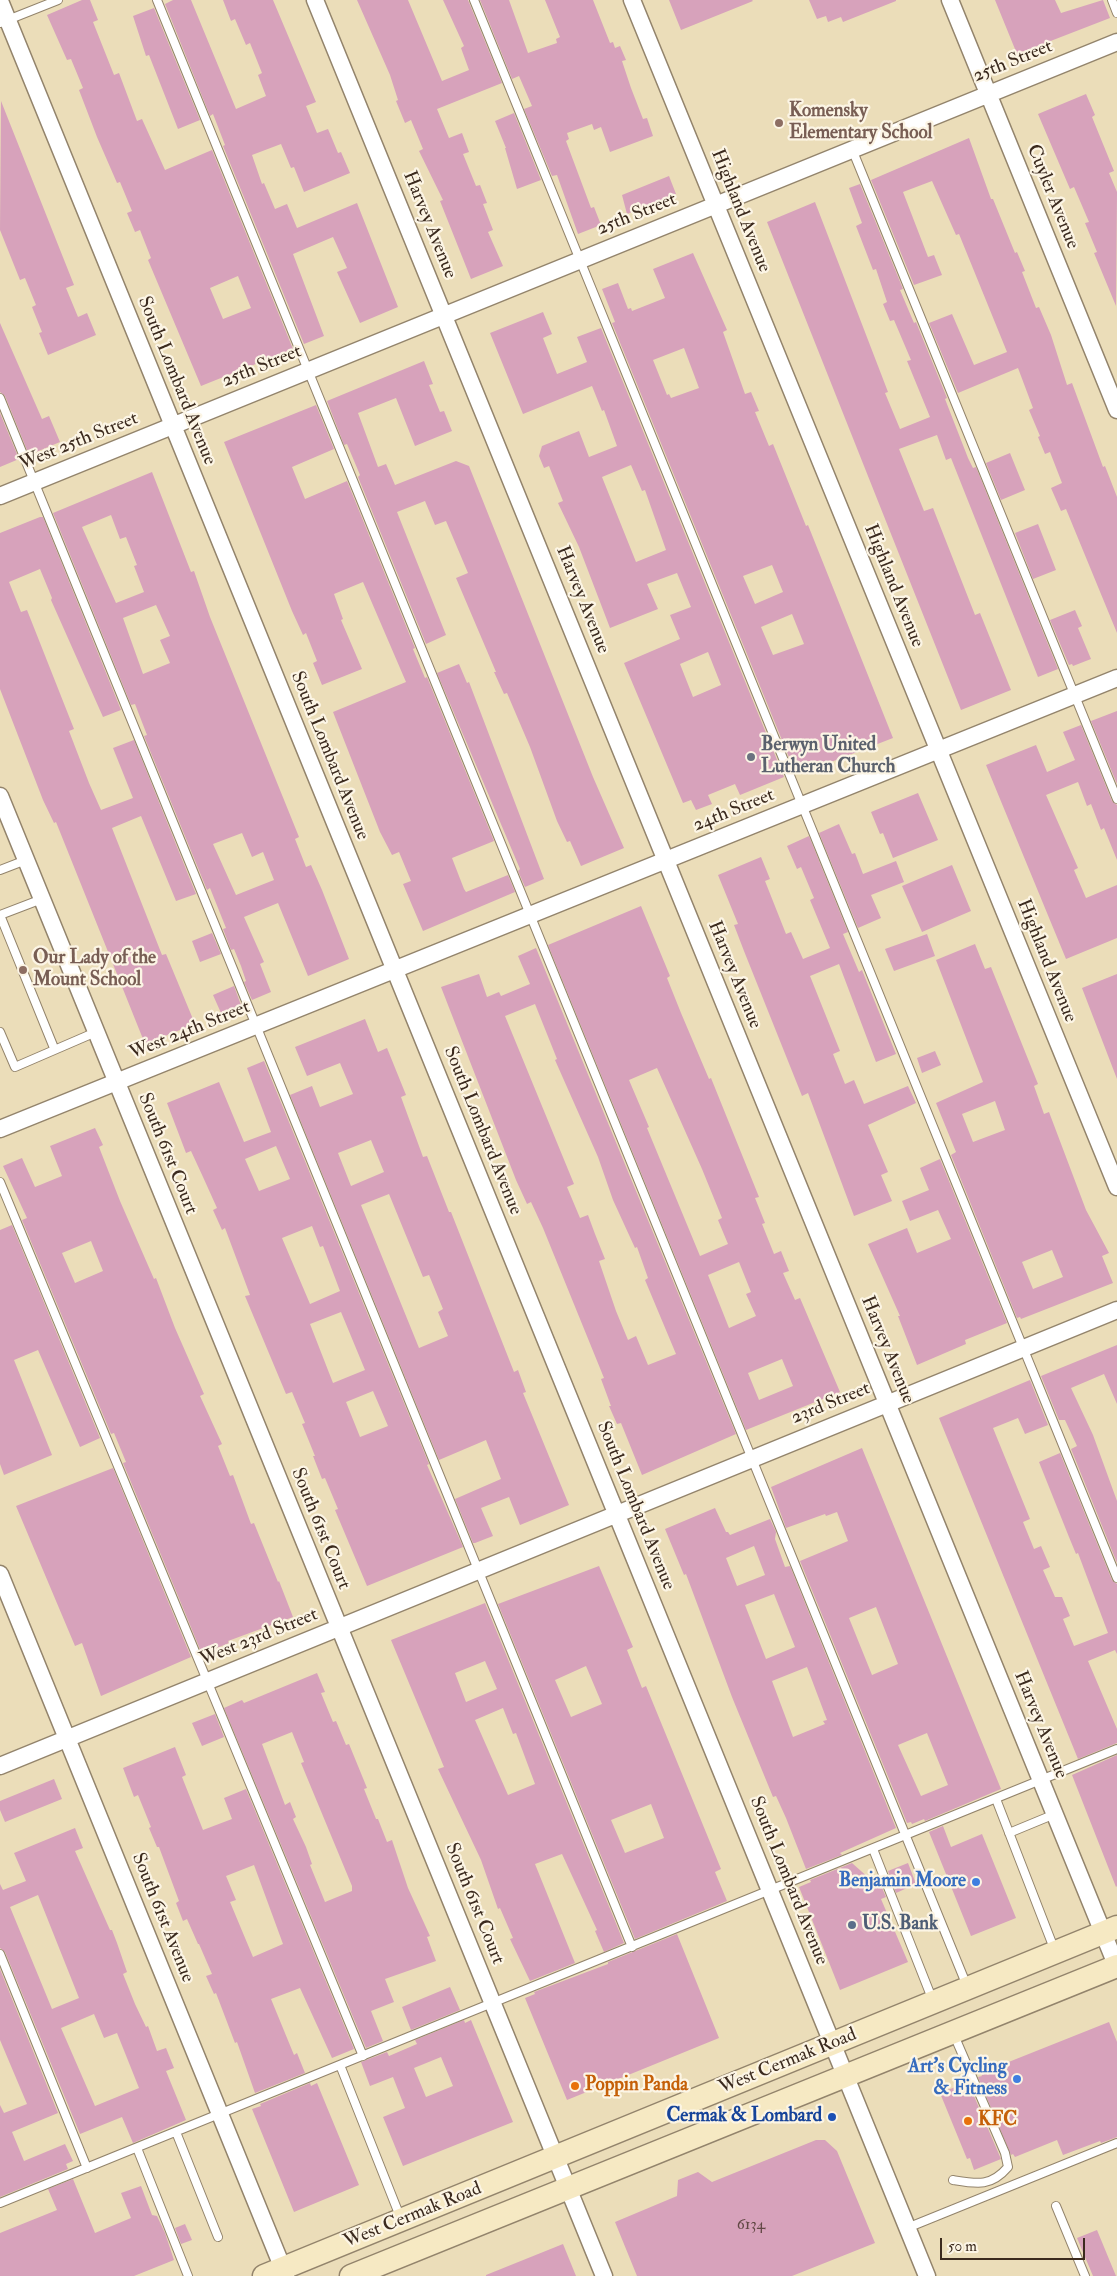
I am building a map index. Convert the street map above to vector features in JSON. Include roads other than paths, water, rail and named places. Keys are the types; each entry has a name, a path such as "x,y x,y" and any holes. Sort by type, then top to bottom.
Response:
{"main road":[{"name":"West Cermak Road","path":"278,2273 1110,1930"},
{"name":"West Cermak Road","path":"352,2276 1117,1966"}],"street":[{"name":"Harvey Avenue","path":"315,0 1055,1814 1110,1930 1117,1966"},
{"name":"Highland Avenue","path":"632,0 1117,1187"},
{"name":"Cuyler Avenue","path":"950,0 1117,410"},
{"name":"South Lombard Avenue","path":"0,1 4,21 173,425 927,2276"},
{"name":"25th Street","path":"173,425 1117,42"},
{"name":"West 25th Street","path":"0,496 173,425"},
{"name":"24th Street","path":"394,969 1117,678"},
{"name":"South 61st Court","path":"0,796 604,2276"},
{"name":"West 24th Street","path":"0,1130 394,969"},
{"name":"23rd Street","path":"616,1514 1117,1310"},
{"name":"West 23rd Street","path":"0,1766 616,1514"},
{"name":"South 61st Avenue","path":"0,1574 220,2114 278,2273"}],"lane":[{"path":"4,21 58,0"},
{"path":"156,0 904,1836 968,1988"},
{"path":"474,0 1117,1578"},
{"path":"1112,0 1117,14"},
{"path":"852,149 1117,799"},
{"path":"0,398 632,1947"},
{"path":"0,870 26,860"},
{"path":"42,898 0,915 54,1048"},
{"path":"0,1032 15,1067 54,1048 96,1032"},
{"path":"0,1182 363,2056"},
{"path":"0,2204 1117,1749"},
{"path":"996,1799 1056,1952"},
{"path":"1009,1833 1055,1814"},
{"path":"873,1849 934,2002"},
{"path":"0,1954 87,2168"},
{"path":"953,2033 1005,2153 1008,2167 1000,2176 985,2183 954,2180"},
{"path":"340,2065 402,2221"},
{"path":"176,2132 218,2237"},
{"path":"907,2228 1117,2142"},
{"path":"137,2148 188,2276"},
{"path":"1056,2206 1085,2276"}],"place":[{"name":"Komensky Elementary School","path":"779,123"},
{"name":"Berwyn United Lutheran Church","path":"751,757"},
{"name":"Our Lady of the Mount School","path":"23,970"},
{"name":"Benjamin Moore","path":"976,1882"},
{"name":"U.S. Bank","path":"852,1925"},
{"name":"Art's Cycling & Fitness","path":"1017,2079"},
{"name":"Poppin Panda","path":"575,2086"},
{"name":"Cermak & Lombard","path":"832,2117"},
{"name":"KFC","path":"968,2121"}]}
